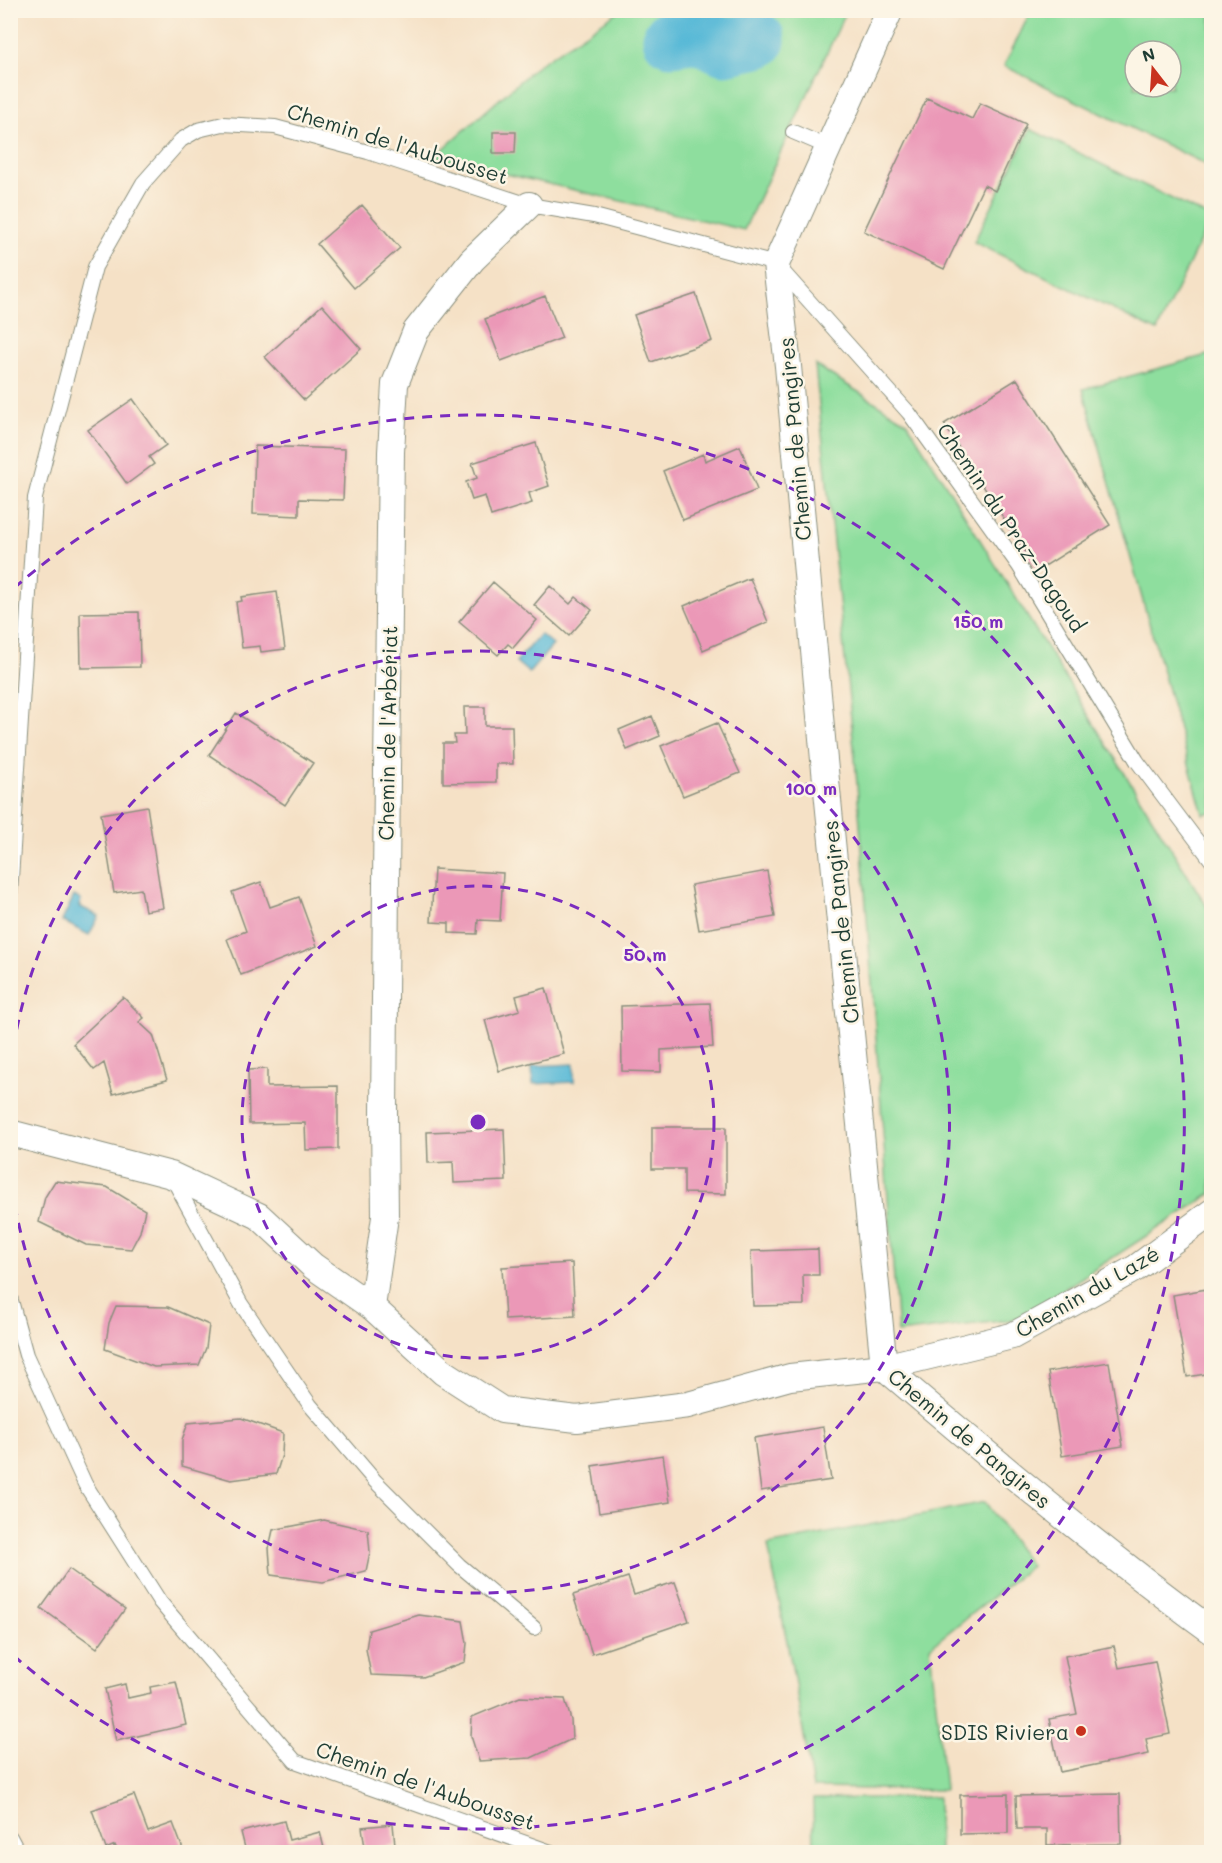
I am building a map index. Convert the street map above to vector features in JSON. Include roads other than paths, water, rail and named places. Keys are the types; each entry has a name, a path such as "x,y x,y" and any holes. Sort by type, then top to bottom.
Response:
{"street":[{"path":"776,264 890,10"},
{"name":"Chemin de l'Arbériat","path":"372,1307 386,1217 384,1114 386,806 391,452 395,384 416,330 472,260 529,205"},
{"name":"Chemin de Pangires","path":"776,264 788,366 884,1367 1042,1500 1142,1580 1212,1631"},
{"path":"10,1133 171,1175 259,1216 313,1266 372,1307 442,1372 502,1410 577,1419 688,1405 790,1377 884,1367"},
{"name":"Chemin du Lazé","path":"884,1367 1012,1336 1136,1268 1212,1212"}],"lane":[{"name":"Chemin de l'Aubousset","path":"10,895 35,498 95,267 143,183 181,140 198,130 223,124 274,127 368,152 529,205 594,216 776,264"},
{"path":"794,132 828,147"},
{"name":"Chemin du Praz-Dagoud","path":"776,264 909,413 1019,566 1137,761 1212,861"},
{"path":"171,1175 241,1304 310,1405 375,1481 433,1540 534,1628"},
{"name":"Chemin de l'Aubousset","path":"10,1298 26,1355 86,1484 160,1602 295,1761 551,1852"},
{"path":"10,1837 18,1852"}],"water":[{"path":"540,634 553,645 529,673 516,662"},
{"path":"74,896 81,900 79,906 99,916 89,935 62,921"},
{"path":"574,1064 574,1082 533,1084 532,1066"}],"waterway":[{"path":"671,38 696,34 725,47 757,40"}],"place":[{"name":"SDIS Riviera","path":"1081,1731"}]}
